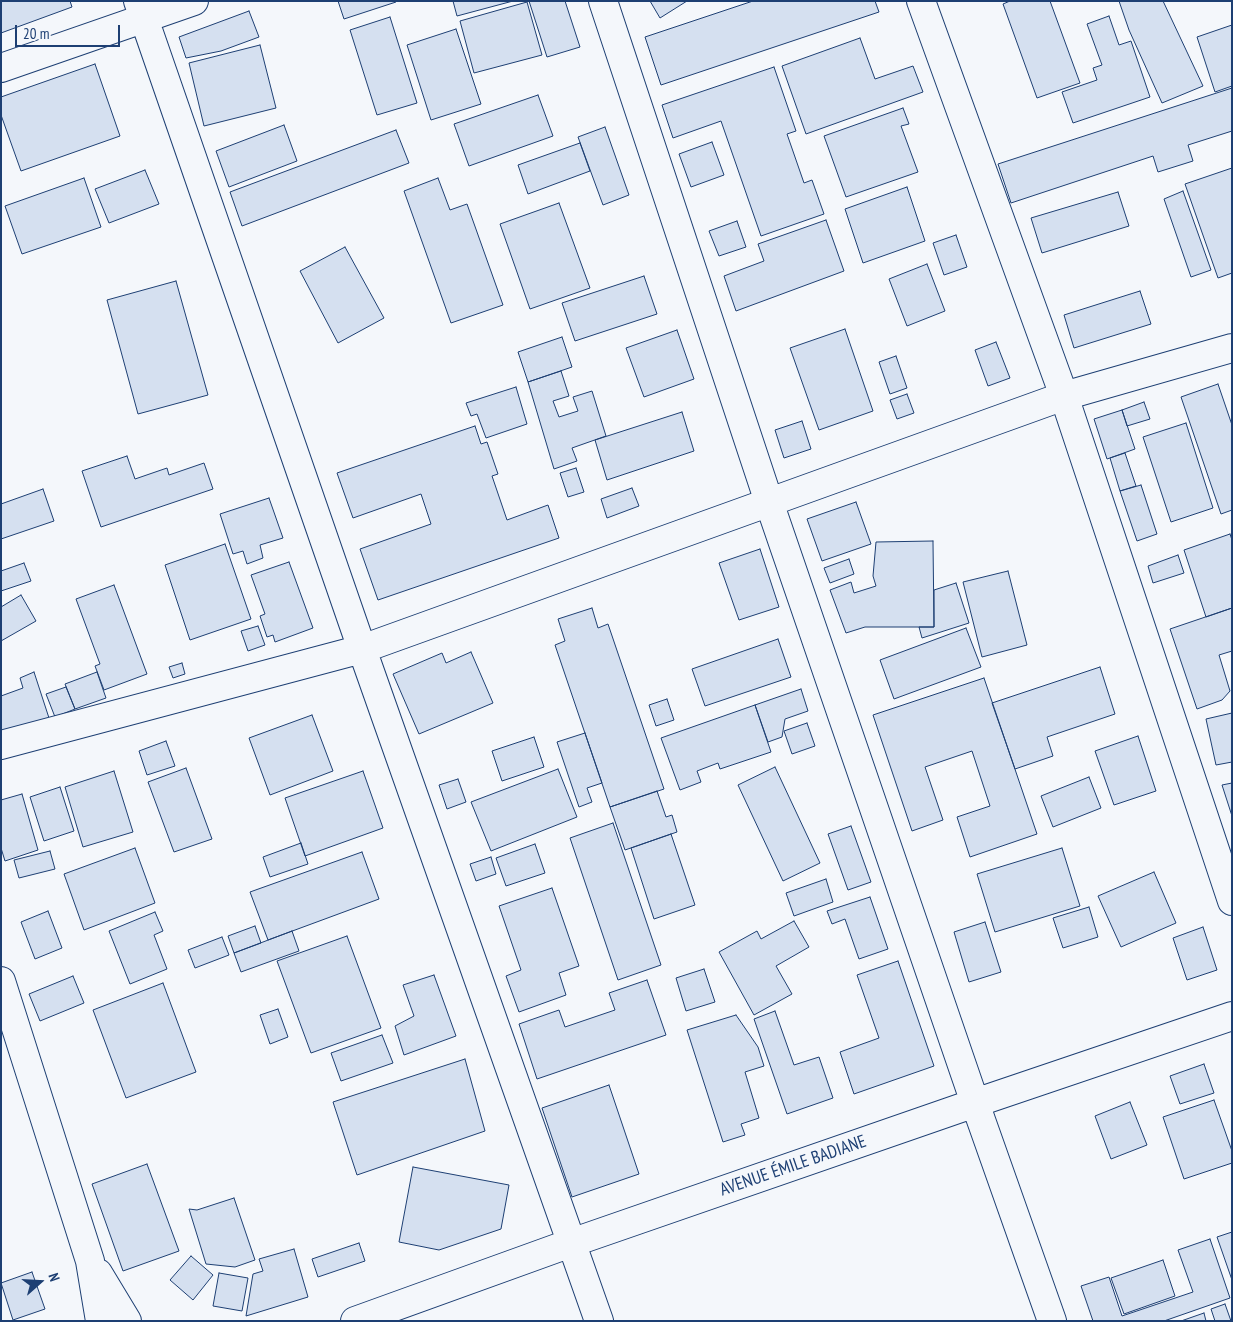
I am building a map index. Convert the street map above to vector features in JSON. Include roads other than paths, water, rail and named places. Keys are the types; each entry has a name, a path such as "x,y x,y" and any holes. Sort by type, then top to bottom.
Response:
{"street":[{"path":"1,68 141,10 194,1"},
{"path":"603,1 769,502 1052,1321"},
{"path":"921,1 1064,396 1232,901"},
{"path":"141,10 362,649 599,1321"},
{"path":"1,745 362,649 1064,396 1232,348"},
{"path":"1,981 90,1260 100,1321"},
{"name":"AVENUE ÉMILE BADIANE","path":"355,1321 571,1243 975,1102 1232,1016"},
{"path":"90,1260 127,1321"}]}
